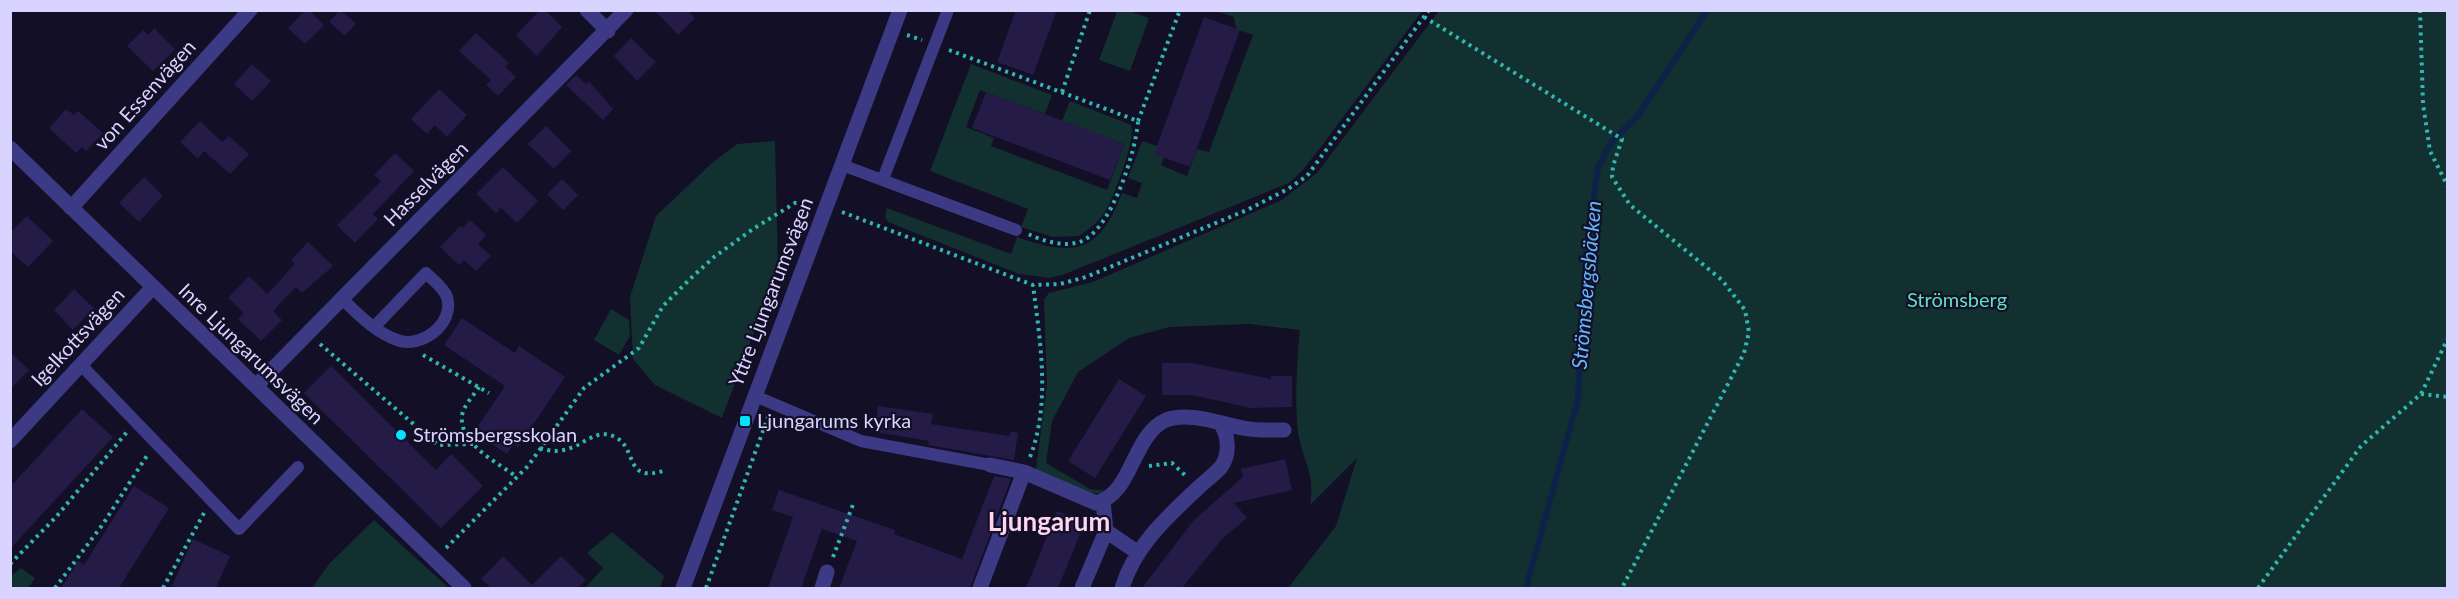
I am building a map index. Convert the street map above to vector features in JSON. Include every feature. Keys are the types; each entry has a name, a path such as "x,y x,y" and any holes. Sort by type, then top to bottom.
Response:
{"street":[{"name":"von Essenvägen","path":"72,208 250,10"},
{"path":"587,10 608,31"},
{"name":"Hasselvägen","path":"256,386 608,31 626,10"},
{"name":"Yttre Ljungarumsvägen","path":"682,588 900,10"},
{"name":"Inre Ljungarumsvägen","path":"10,148 464,588"},
{"name":"Igelkottsvägen","path":"10,441 152,288"},
{"path":"990,465 1024,472 1096,503 1115,492 1152,432 1165,420 1177,418 1220,423 1245,429 1284,430"},
{"path":"1122,588 1130,564 1137,552 1222,466 1226,455 1227,434 1220,423"},
{"path":"980,588 1024,472"},
{"path":"1082,588 1106,531 1103,501"},
{"path":"1106,531 1137,552"},
{"path":"822,588 827,572"}],"lane":[{"path":"883,179 948,10"},
{"path":"842,165 1016,230"},
{"path":"342,299 374,327 399,341 423,340 444,321 449,306 446,295 426,273 374,327"},
{"path":"81,365 239,529 298,467"},
{"path":"755,396 861,441 990,465"}],"path":[{"path":"1062,92 1090,10"},
{"path":"434,560 517,477 584,388 639,348 663,306 714,257 795,203 811,200 1033,285 1060,284 1086,277 1246,210 1288,189 1307,176 1429,10"},
{"path":"2420,10 2423,104 2430,151 2448,187"},
{"path":"1016,230 1060,244 1082,241 1098,229 1109,214 1116,196 1137,138 1138,121 1180,11"},
{"path":"1424,17 1623,139 1613,166 1612,177 1630,205 1722,280 1745,310 1749,332 1744,353 1622,588"},
{"path":"907,35 1138,121"},
{"path":"1024,472 1035,444 1041,400 1042,365 1033,285"},
{"path":"308,334 438,445 473,444"},
{"path":"2258,588 2361,446 2421,394 2448,338"},
{"path":"399,341 489,393"},
{"path":"479,387 462,415 465,432 473,444 517,477"},
{"path":"2421,394 2448,397"},
{"path":"10,564 56,517 96,465 136,422"},
{"path":"540,448 562,453 603,434 615,436 624,443 632,466 639,471 649,474 666,470"},
{"path":"55,588 102,524 156,442"},
{"path":"1130,467 1172,463 1185,477 1196,467 1207,479"},
{"path":"163,588 211,500"},
{"path":"827,572 854,502"}],"green space":[{"path":"1117,11 1129,11 1149,18 1130,71 1099,60"},
{"path":"1215,11 1422,11 1324,143 1302,171 1289,183 1065,274 1050,278 1019,274 888,222 885,217 887,208 1011,254 1017,237 1038,244 1070,248 1083,245 1094,238 1104,228 1122,193 1137,198 1142,183 1128,178 1142,141 1157,146 1164,158 1161,165 1187,176 1197,149 1209,152 1253,35 1236,29 1234,17"},
{"name":"Strömsberg","path":"1439,11 2447,11 2447,588 1288,588 1336,526 1357,458 1310,505 1310,478 1299,438 1297,414 1300,330 1250,324 1169,327 1129,338 1078,372 1052,421 1046,463 1090,489 1106,491 1102,494 1082,492 1036,469 1047,385 1044,299 1049,293 1093,282 1282,200 1317,173"},
{"path":"971,64 1052,95 1045,114 980,90 966,127 994,138 991,146 1107,190 1124,144 1062,121 1070,101 1131,125 1132,132 1127,155 1108,207 1089,229 1079,236 1053,237 1021,227 1028,209 930,171"},
{"path":"775,141 778,268 722,418 655,385 633,359 630,297 656,216 712,163 737,144"},
{"path":"611,309 629,320 630,336 619,355 594,340"},
{"path":"374,520 449,588 312,588 329,564"},
{"path":"612,532 664,576 660,588 585,588 603,568 587,553"},
{"path":"21,568 35,578 28,588 11,588 11,576"}],"building":[{"path":"305,10 309,10 324,25 305,44 288,28"},
{"path":"340,10 356,23 345,36 329,22"},
{"path":"540,10 545,10 562,27 537,56 516,35"},
{"path":"654,10 687,10 695,18 678,35"},
{"path":"1016,10 1057,10 1033,75 997,62"},
{"path":"1204,17 1240,30 1190,167 1154,154"},
{"path":"154,28 175,49 153,71 127,46 143,30 148,35"},
{"path":"476,33 509,63 505,67 516,77 498,96 486,85 491,80 459,51"},
{"path":"631,38 656,62 637,81 614,56"},
{"path":"252,64 271,81 252,101 234,84"},
{"path":"576,75 586,84 589,81 613,109 603,120 566,85"},
{"path":"439,89 467,115 447,137 435,125 427,134 411,119"},
{"path":"986,92 1124,144 1110,180 972,128"},
{"path":"66,109 74,115 78,111 103,133 86,151 82,147 76,153 49,128"},
{"path":"200,121 222,142 229,136 249,154 230,174 204,151 198,159 180,142"},
{"path":"546,126 571,151 554,169 528,144"},
{"path":"395,153 414,171 373,214 378,219 355,243 337,225 381,181 374,175"},
{"path":"503,167 538,201 517,223 501,208 496,213 476,194"},
{"path":"144,177 163,196 139,222 119,203"},
{"path":"562,179 578,195 563,210 547,194"},
{"path":"27,216 53,241 28,267 10,251 10,233"},
{"path":"470,220 486,235 478,244 491,256 476,271 464,260 459,265 440,247 460,226 462,228"},
{"path":"308,242 333,266 302,293 296,287 273,311 282,320 261,341 238,319 244,313 228,298 249,276 267,294 295,264 291,260"},
{"path":"74,289 94,308 73,330 54,310"},
{"path":"462,318 515,353 519,346 565,377 518,447 514,444 507,454 474,432 505,386 444,345"},
{"path":"10,352 29,370 10,389"},
{"path":"1162,363 1192,363 1271,379 1271,376 1292,376 1292,407 1251,408 1192,395 1162,395"},
{"path":"331,366 436,470 451,454 483,486 441,528 304,393"},
{"path":"1119,379 1146,396 1095,478 1068,461"},
{"path":"878,406 933,414 931,424 1009,436 1011,431 1018,433 1014,460 928,445 929,441 874,432"},
{"path":"82,409 113,437 10,549 10,487"},
{"path":"1285,459 1292,490 1234,503 1247,518 1222,539 1182,588 1142,588 1194,520 1243,477 1241,469"},
{"path":"994,476 1011,479 970,588 839,588 857,541 822,529 801,588 768,588 793,517 772,510 779,490 895,530 894,534 962,559"},
{"path":"134,486 169,508 119,588 61,588 78,561 84,565"},
{"path":"1057,511 1085,522 1058,588 1026,588"},
{"path":"193,539 230,556 216,588 171,588"},
{"path":"503,556 532,585 561,556 586,580 578,588 491,588 481,579"}],"waterway":[{"name":"Strömsbergsbäcken","path":"1526,588 1578,399 1586,254 1598,167 1612,141 1638,116 1707,10"}],"place":[{"name":"Ljungarums kyrka","path":"745,421"},
{"name":"Strömsbergsskolan","path":"401,435"}],"district":[{"name":"Ljungarum","path":"1049,522"}]}
